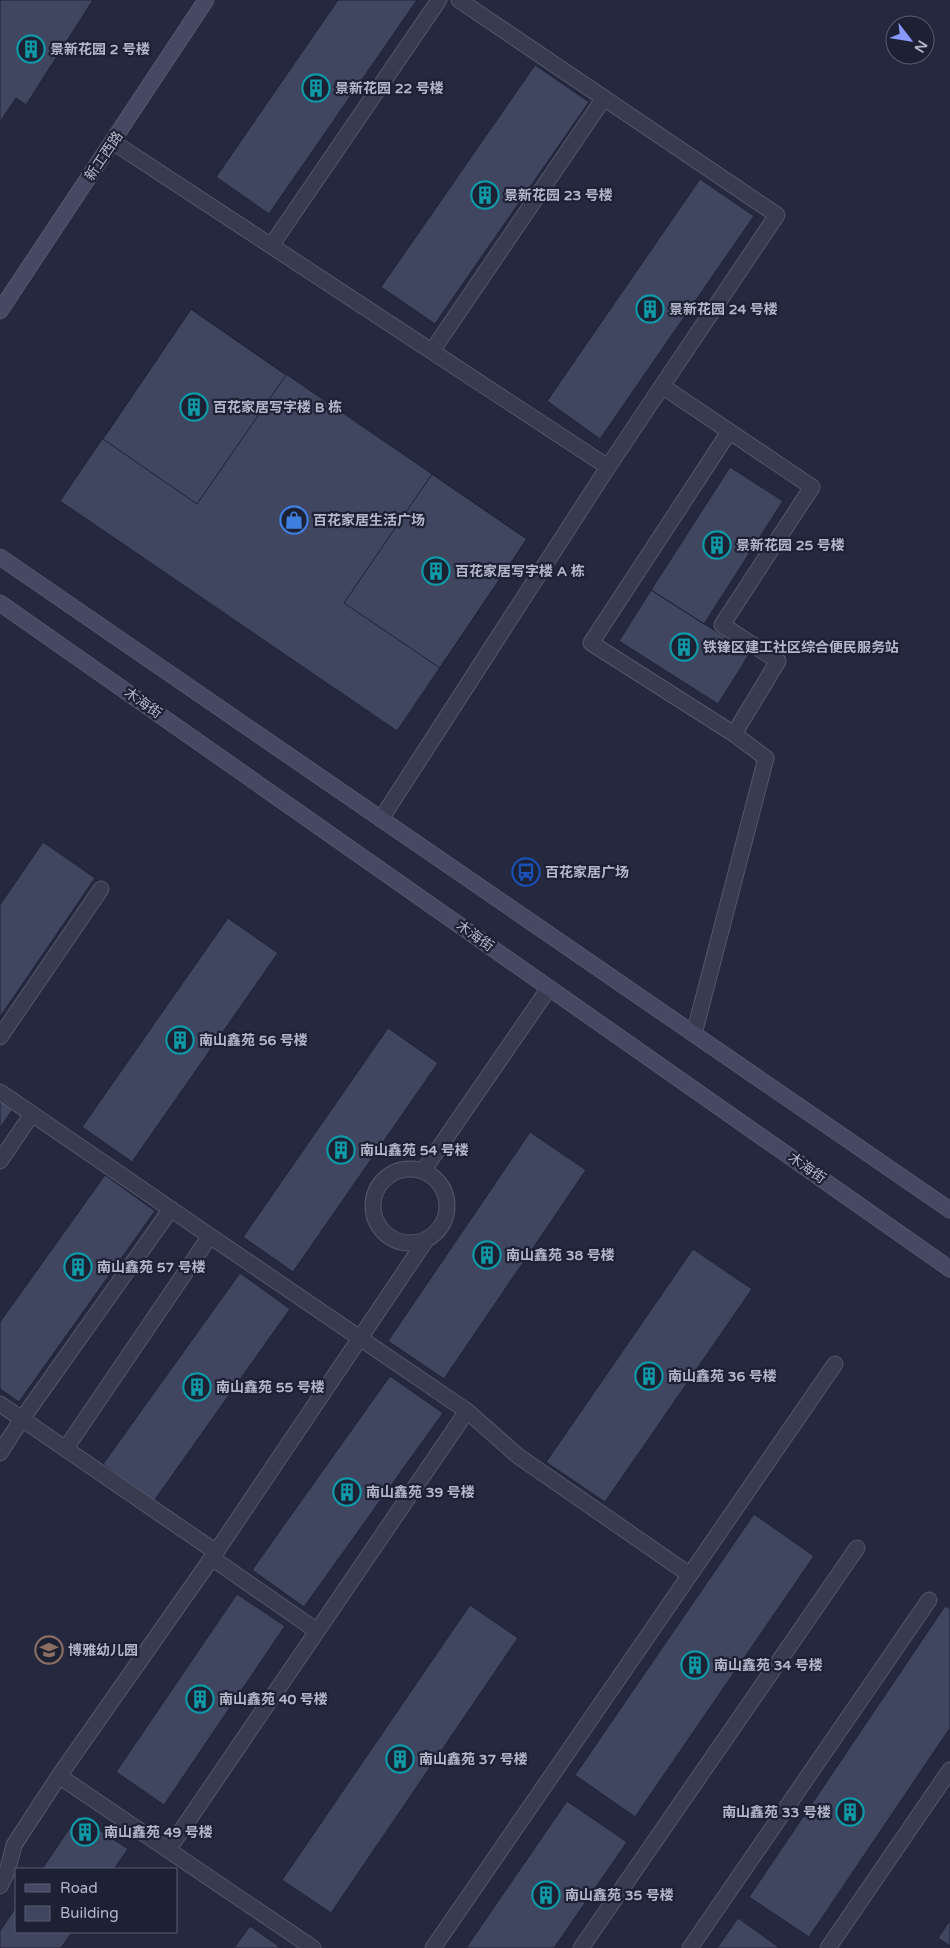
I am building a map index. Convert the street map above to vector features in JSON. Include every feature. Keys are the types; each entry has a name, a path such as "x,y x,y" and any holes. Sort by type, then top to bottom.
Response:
{"main road":[{"name":"新工西路","path":"0,311 114,142 206,0"},
{"path":"0,558 950,1210"},
{"name":"木海街","path":"0,603 950,1269"}],"street":[{"path":"271,246 439,0"},
{"path":"380,819 608,467 777,215 459,0"},
{"path":"432,351 604,98"},
{"path":"114,142 608,467"},
{"path":"662,386 812,486 722,625 778,661 734,734"},
{"path":"694,1034 766,758 734,734 590,643 729,432"},
{"path":"0,1037 102,889"},
{"path":"423,1171 549,988"},
{"path":"0,1092 467,1411 518,1456 690,1575"},
{"path":"0,1161 32,1114"},
{"path":"398,1171 423,1171 433,1177 442,1187 446,1198 447,1211 443,1223 436,1233 426,1240 415,1243 392,1239 376,1221 374,1198 378,1187 398,1171"},
{"path":"0,1453 170,1209"},
{"path":"66,1448 210,1236"},
{"path":"0,1886 6,1872 7,1847 214,1555 426,1240"},
{"path":"433,1948 836,1364"},
{"path":"0,1404 66,1448 317,1631"},
{"path":"168,1850 467,1411"},
{"path":"581,1948 857,1548"},
{"path":"690,1948 929,1600"},
{"path":"828,1948 950,1770"},
{"path":"59,1776 313,1948"}],"building":[{"name":"景新花园 2 号楼","path":"0,0 93,0 26,105 16,98 0,122"},
{"name":"景新花园 22 号楼","path":"338,0 417,0 269,214 216,177"},
{"name":"景新花园 23 号楼","path":"535,65 589,102 435,324 381,287"},
{"name":"景新花园 24 号楼","path":"700,179 754,216 600,439 547,401"},
{"name":"百花家居生活广场","path":"191,309 527,539 397,731 60,501"},
{"name":"百花家居写字楼 B 栋","path":"191,309 286,375 197,504 103,439"},
{"name":"景新花园 25 号楼","path":"730,467 783,501 704,624 651,590"},
{"name":"百花家居写字楼 A 栋","path":"432,474 527,539 440,668 344,603"},
{"name":"铁锋区建工社区综合便民服务站","path":"651,590 750,653 718,704 619,641"},
{"path":"43,842 95,878 0,1017 0,905"},
{"name":"南山鑫苑 56 号楼","path":"228,918 278,953 132,1162 82,1127"},
{"name":"南山鑫苑 54 号楼","path":"388,1028 438,1063 293,1272 243,1237"},
{"path":"0,1100 13,1109 0,1128"},
{"name":"南山鑫苑 38 号楼","path":"530,1132 586,1170 444,1379 388,1341"},
{"name":"南山鑫苑 57 号楼","path":"105,1175 155,1211 19,1402 0,1389 0,1322"},
{"name":"南山鑫苑 36 号楼","path":"693,1249 752,1289 605,1502 546,1462"},
{"name":"南山鑫苑 55 号楼","path":"240,1273 290,1309 154,1501 103,1464"},
{"name":"南山鑫苑 39 号楼","path":"390,1376 443,1413 304,1607 252,1570"},
{"name":"南山鑫苑 34 号楼","path":"754,1514 814,1556 635,1817 575,1775"},
{"name":"南山鑫苑 40 号楼","path":"237,1594 285,1626 164,1805 116,1772"},
{"name":"南山鑫苑 37 号楼","path":"470,1605 518,1638 331,1913 282,1880"},
{"name":"南山鑫苑 33 号楼","path":"945,1606 950,1609 950,1728 809,1937 749,1897"},
{"name":"南山鑫苑 35 号楼","path":"567,1801 627,1842 554,1948 466,1948"},
{"name":"南山鑫苑 49 号楼","path":"78,1816 128,1849 115,1868 43,1868"},
{"path":"15,1908 15,1933 71,1933 61,1948 0,1948 0,1931"},
{"path":"738,1918 780,1948 717,1948"},
{"path":"950,1920 950,1946 938,1938"},
{"path":"250,1926 281,1948 234,1948"}],"place":[{"name":"景新花园 2 号楼","path":"31,49"},
{"name":"景新花园 22 号楼","path":"316,88"},
{"name":"景新花园 23 号楼","path":"485,195"},
{"name":"景新花园 24 号楼","path":"650,309"},
{"name":"百花家居写字楼 B 栋","path":"194,407"},
{"name":"百花家居生活广场","path":"294,520"},
{"name":"景新花园 25 号楼","path":"717,545"},
{"name":"百花家居写字楼 A 栋","path":"436,571"},
{"name":"铁锋区建工社区综合便民服务站","path":"684,647"},
{"name":"百花家居广场","path":"526,872"},
{"name":"南山鑫苑 56 号楼","path":"180,1040"},
{"name":"南山鑫苑 54 号楼","path":"341,1150"},
{"name":"南山鑫苑 38 号楼","path":"487,1255"},
{"name":"南山鑫苑 57 号楼","path":"78,1267"},
{"name":"南山鑫苑 36 号楼","path":"649,1376"},
{"name":"南山鑫苑 55 号楼","path":"197,1387"},
{"name":"南山鑫苑 39 号楼","path":"347,1492"},
{"name":"博雅幼儿园","path":"49,1650"},
{"name":"南山鑫苑 34 号楼","path":"695,1665"},
{"name":"南山鑫苑 40 号楼","path":"200,1699"},
{"name":"南山鑫苑 37 号楼","path":"400,1759"},
{"name":"南山鑫苑 33 号楼","path":"850,1812"},
{"name":"南山鑫苑 49 号楼","path":"85,1832"},
{"name":"南山鑫苑 35 号楼","path":"546,1895"}]}
